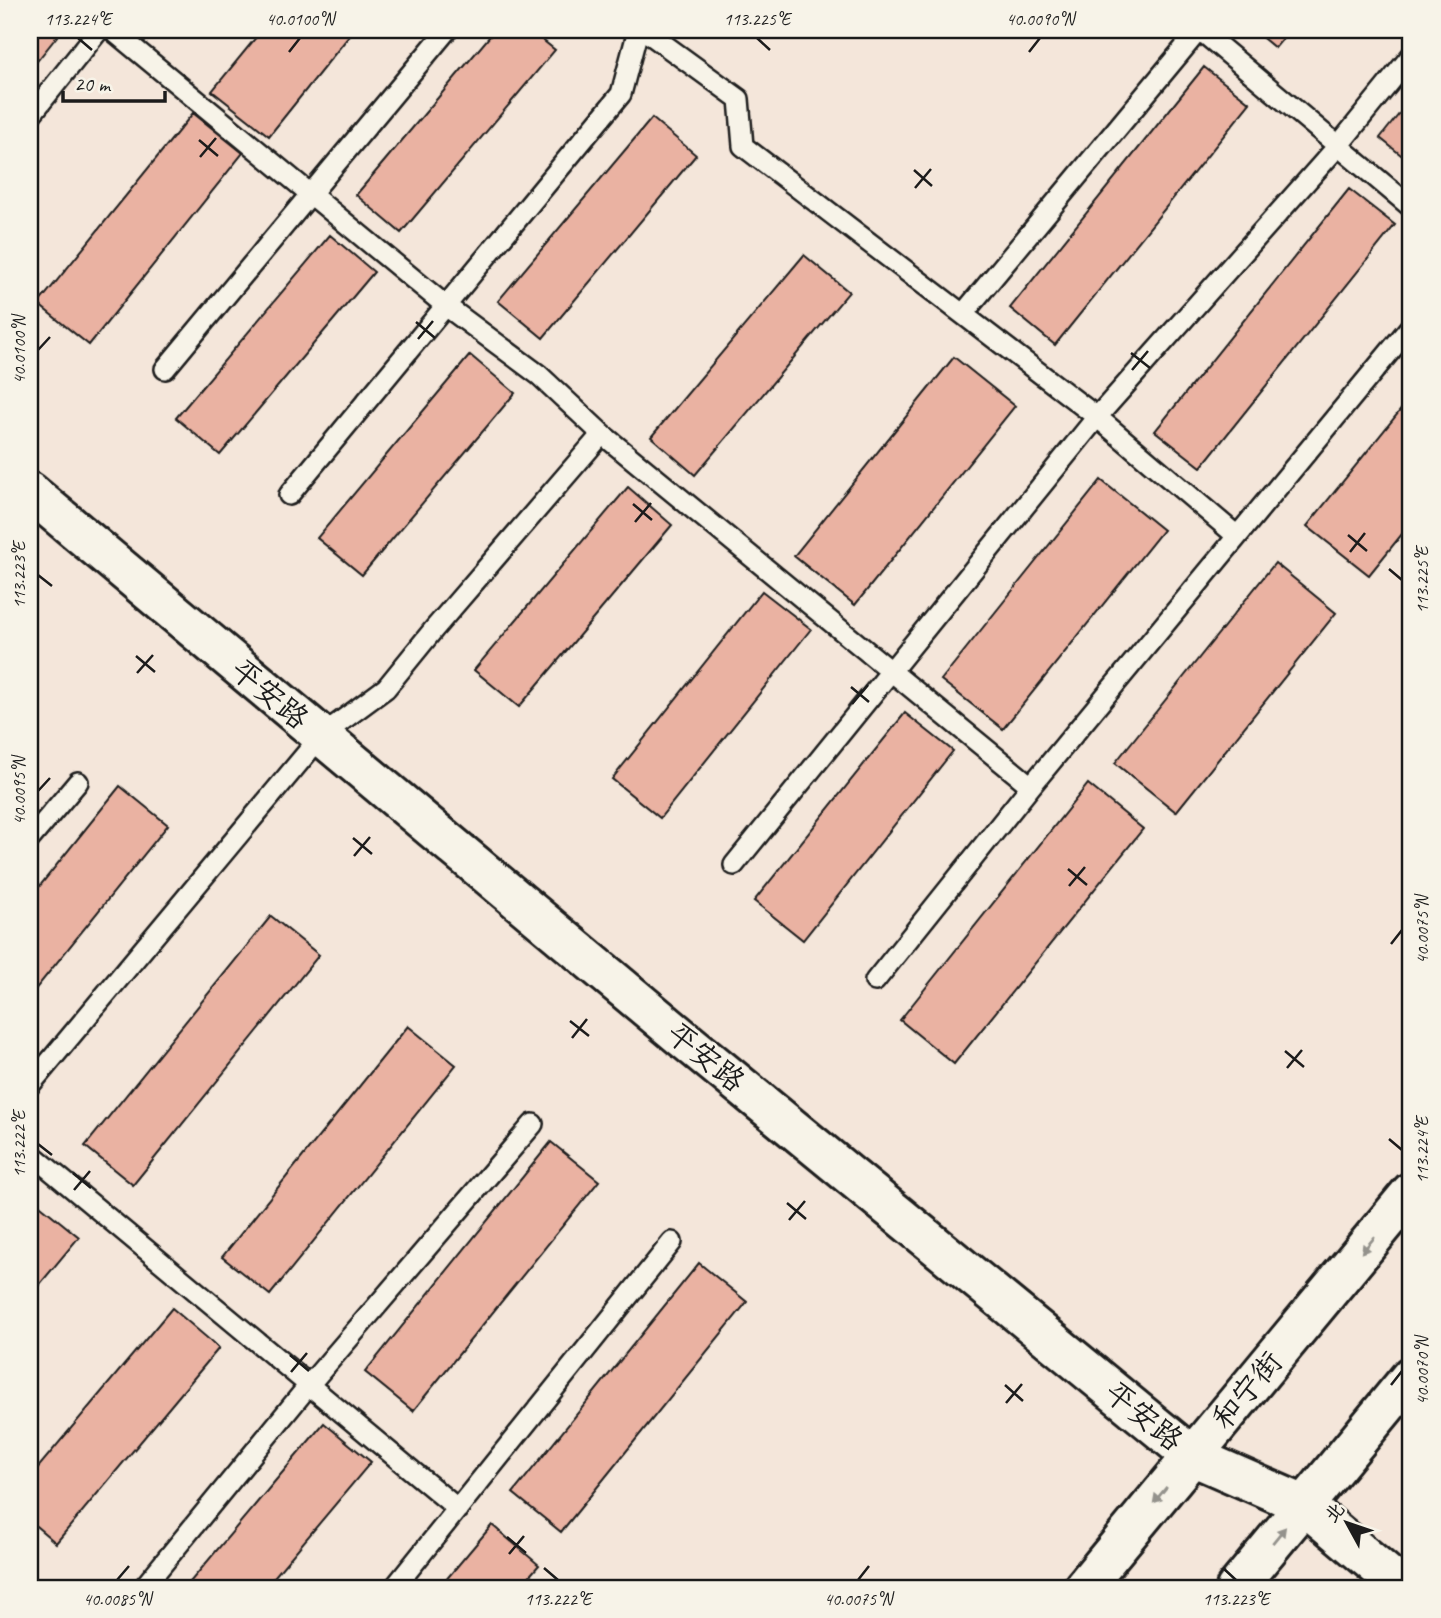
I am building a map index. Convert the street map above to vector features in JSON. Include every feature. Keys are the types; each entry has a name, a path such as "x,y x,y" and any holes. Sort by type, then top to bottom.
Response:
{"street":[{"name":"平安路","path":"30,492 680,1036 1192,1456 1304,1505 1403,1588"},
{"name":"和宁街","path":"1083,1588 1411,1192"},
{"path":"1236,1588 1411,1376"}],"lane":[{"path":"30,116 99,30"},
{"path":"112,30 446,306 539,374 602,434 1031,786"},
{"path":"165,369 447,30"},
{"path":"289,495 621,94 638,30"},
{"path":"644,30 739,99 743,146 1097,417 1237,536"},
{"path":"963,314 1199,30 1411,207"},
{"path":"734,865 1097,417 1338,146 1411,56"},
{"path":"875,981 1031,786 1411,326"},
{"path":"30,1085 321,736 386,688 602,434"},
{"path":"30,839 78,782"},
{"path":"143,1588 309,1385 533,1124"},
{"path":"30,1153 458,1508"},
{"path":"394,1588 672,1242"}],"building":[{"path":"30,30 62,30 30,70"},
{"path":"262,30 354,30 269,136 212,91"},
{"path":"495,30 530,30 555,50 401,233 356,195"},
{"path":"1253,30 1290,30 1275,48"},
{"path":"1204,67 1250,103 1055,345 1010,308"},
{"path":"1411,99 1411,163 1380,138"},
{"path":"193,113 243,153 89,345 38,304"},
{"path":"652,118 696,155 543,338 498,301"},
{"path":"1349,189 1395,225 1201,467 1155,431"},
{"path":"330,235 374,272 220,455 176,418"},
{"path":"804,255 849,292 695,475 651,437"},
{"path":"470,355 515,393 362,575 317,538"},
{"path":"954,357 1015,406 855,605 794,556"},
{"path":"1411,397 1411,523 1369,575 1307,526"},
{"path":"1101,480 1163,530 1003,729 941,680"},
{"path":"628,487 672,525 519,707 474,670"},
{"path":"1275,563 1336,613 1176,812 1115,763"},
{"path":"762,591 811,629 660,818 612,779"},
{"path":"905,713 953,751 803,940 754,901"},
{"path":"1088,784 1143,829 954,1064 900,1020"},
{"path":"120,786 168,825 30,996 30,898"},
{"path":"271,916 319,955 133,1185 85,1146"},
{"path":"408,1026 456,1065 270,1295 222,1257"},
{"path":"551,1142 599,1181 413,1411 365,1372"},
{"path":"30,1199 79,1237 30,1296"},
{"path":"699,1263 747,1302 561,1532 513,1493"},
{"path":"172,1308 219,1348 56,1543 30,1521 30,1477"},
{"path":"324,1423 371,1462 265,1588 185,1588"},
{"path":"492,1525 539,1565 519,1588 439,1588"}]}
